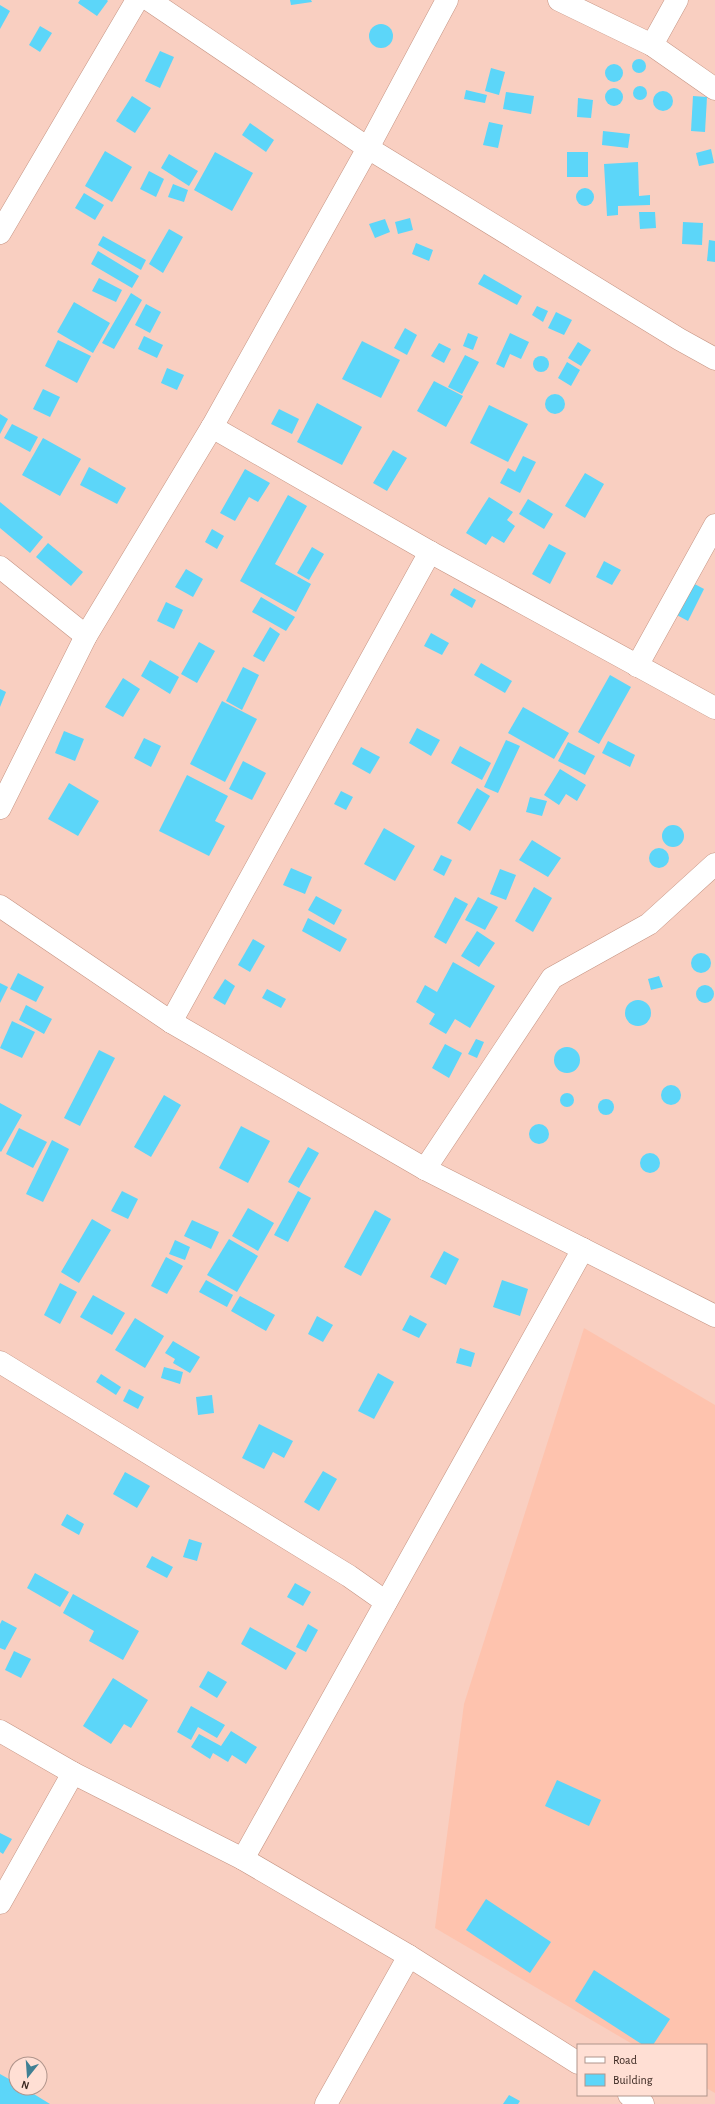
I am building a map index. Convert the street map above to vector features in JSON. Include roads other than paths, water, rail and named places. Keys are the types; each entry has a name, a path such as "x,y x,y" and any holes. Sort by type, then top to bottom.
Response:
{"street":[{"path":"0,233 137,0"},
{"path":"149,0 368,148 715,359"},
{"path":"0,808 86,636 212,427 368,148 447,0"},
{"path":"559,0 652,45 715,89"},
{"path":"652,45 677,0"},
{"path":"212,427 430,552 715,708"},
{"path":"637,666 715,525"},
{"path":"171,1022 430,552"},
{"path":"0,568 86,636"},
{"path":"425,1169 552,978 649,924 715,864"},
{"path":"0,906 171,1022 425,1169 715,1316"},
{"path":"243,1859 583,1249"},
{"path":"0,1362 343,1572 386,1602"},
{"path":"0,1731 73,1773 243,1859 409,1956 577,2062"},
{"path":"0,1903 73,1773"},
{"path":"326,2104 409,1956"},
{"path":"631,2096 643,2104"}]}
